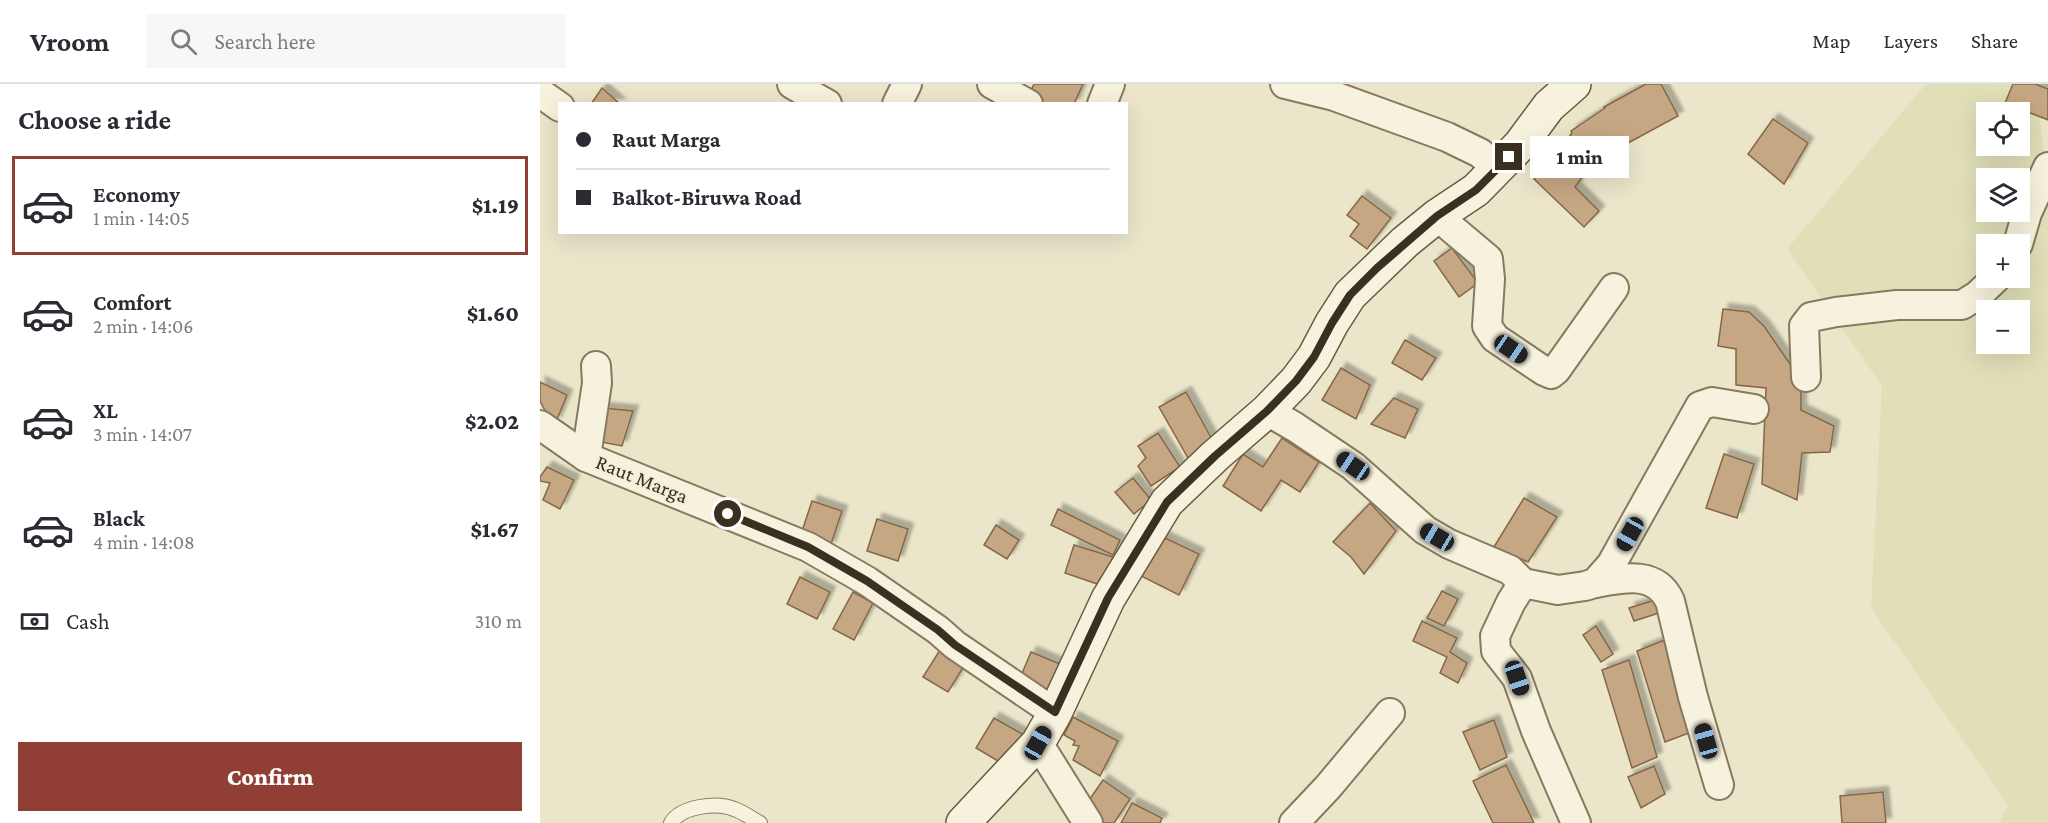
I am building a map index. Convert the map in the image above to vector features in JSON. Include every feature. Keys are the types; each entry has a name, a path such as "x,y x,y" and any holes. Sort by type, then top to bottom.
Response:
{"main road":[{"path":"963,823 1038,743 1055,712 1108,598 1167,502 1267,411 1296,381 1314,357 1350,295 1377,268 1437,216 1476,190 1520,145 1549,106 1574,84"}],"street":[{"path":"792,84 824,102"},
{"path":"898,102 908,84"},
{"path":"992,84 1024,102"},
{"path":"1102,102 1110,84"},
{"path":"1285,84 1334,96 1447,137 1480,153 1498,169"},
{"path":"1334,96 1363,84"},
{"path":"540,93 558,106"},
{"path":"2021,234 2027,213 2048,167"},
{"path":"1437,216 1488,259 1490,279 1487,326 1495,338 1551,374 1614,288"},
{"path":"1806,377 1804,326 1812,317 1897,305 1962,305 1978,296 1986,288"},
{"path":"586,457 597,383 596,366"},
{"path":"1595,583 1623,548 1700,406 1712,402 1754,409"},
{"path":"1267,411 1353,466 1425,530 1449,544 1510,570 1523,583 1558,590 1619,579 1641,578 1654,581 1666,592 1670,601 1693,697 1719,785"},
{"name":"Raut Marga","path":"540,425 586,457 808,547 867,581 938,630 955,645 1055,712"},
{"path":"1523,583 1495,636 1496,651 1517,678 1536,731 1576,823"},
{"path":"1294,823 1328,787 1390,713"},
{"path":"1038,743 1088,823"}],"lane":[{"path":"671,823 675,817 700,806 733,808 760,823"}],"shaded area":[{"path":"1926,84 2037,84 2048,201 2048,823 1999,823 2008,805 1871,608 1882,386 1787,249"}],"building":[{"path":"1034,84 1083,84 1075,102 1032,102 1027,99"},
{"path":"1646,84 1661,84 1678,116 1628,143 1593,166 1592,164 1575,187 1599,211 1584,227 1534,179 1546,167 1572,133 1571,131 1604,107"},
{"path":"2013,84 2035,84 2048,89 2048,120 2030,113 2030,102 2005,102"},
{"path":"602,88 618,102 592,102"},
{"path":"1773,119 1808,143 1784,184 1748,154"},
{"path":"1362,196 1391,218 1367,249 1350,236 1359,224 1347,215"},
{"path":"1452,248 1478,283 1459,297 1434,261"},
{"path":"1723,309 1749,312 1764,326 1801,380 1801,410 1834,426 1830,452 1802,453 1797,500 1762,484 1766,388 1736,385 1736,349 1718,346"},
{"path":"1405,340 1436,358 1422,380 1392,363"},
{"path":"1341,368 1370,385 1356,419 1322,400"},
{"path":"540,382 567,395 556,422 548,416 540,401"},
{"path":"1186,392 1214,443 1188,458 1159,407"},
{"path":"1394,398 1418,409 1405,438 1371,424"},
{"path":"604,408 633,411 622,446 601,442"},
{"path":"1158,433 1180,467 1151,486 1138,466 1146,458 1138,446"},
{"path":"1282,438 1319,462 1300,492 1281,480 1261,511 1223,486 1243,454 1263,467"},
{"path":"1724,454 1754,464 1737,518 1706,508"},
{"path":"547,467 574,480 560,509 543,500 550,483 540,481 540,477"},
{"path":"1133,478 1151,500 1134,514 1115,492"},
{"path":"1524,498 1557,517 1528,562 1494,547"},
{"path":"812,501 842,511 830,547 800,537"},
{"path":"1370,503 1396,531 1364,574 1351,557 1333,542"},
{"path":"1058,509 1120,540 1113,555 1051,525"},
{"path":"877,519 908,529 898,561 867,551"},
{"path":"996,525 1019,540 1007,559 984,545"},
{"path":"1161,536 1199,554 1179,595 1141,576"},
{"path":"1074,545 1113,557 1103,586 1065,573"},
{"path":"800,577 830,592 817,619 787,604"},
{"path":"1442,591 1458,599 1444,626 1427,618"},
{"path":"853,592 873,603 854,640 833,629"},
{"path":"1655,600 1659,613 1634,621 1629,608"},
{"path":"1422,621 1457,638 1450,652 1467,663 1458,683 1440,673 1447,657 1413,641"},
{"path":"1596,626 1613,654 1601,662 1583,635"},
{"path":"1667,639 1694,731 1665,742 1637,651"},
{"path":"940,650 964,666 948,692 923,677"},
{"path":"1031,652 1060,664 1047,695 1018,683"},
{"path":"1629,660 1657,757 1632,768 1602,670"},
{"path":"1073,717 1118,741 1100,776 1073,760 1079,746 1073,745 1075,741 1064,735"},
{"path":"994,718 1026,736 1008,767 976,748"},
{"path":"1494,720 1507,757 1480,770 1463,732"},
{"path":"1506,765 1534,823 1493,823 1473,781"},
{"path":"1654,766 1665,794 1641,808 1628,777"},
{"path":"1103,780 1130,799 1114,823 1104,823 1083,809"},
{"path":"1883,792 1886,823 1842,823 1840,796"},
{"path":"1132,803 1162,818 1160,823 1121,823"}],"route":[{"path":"728,514 808,547 867,581 938,630 955,645 981,660 1055,712 1108,598 1167,502 1267,411 1296,381 1314,357 1350,295 1405,242 1437,216 1476,190 1509,157"}]}
